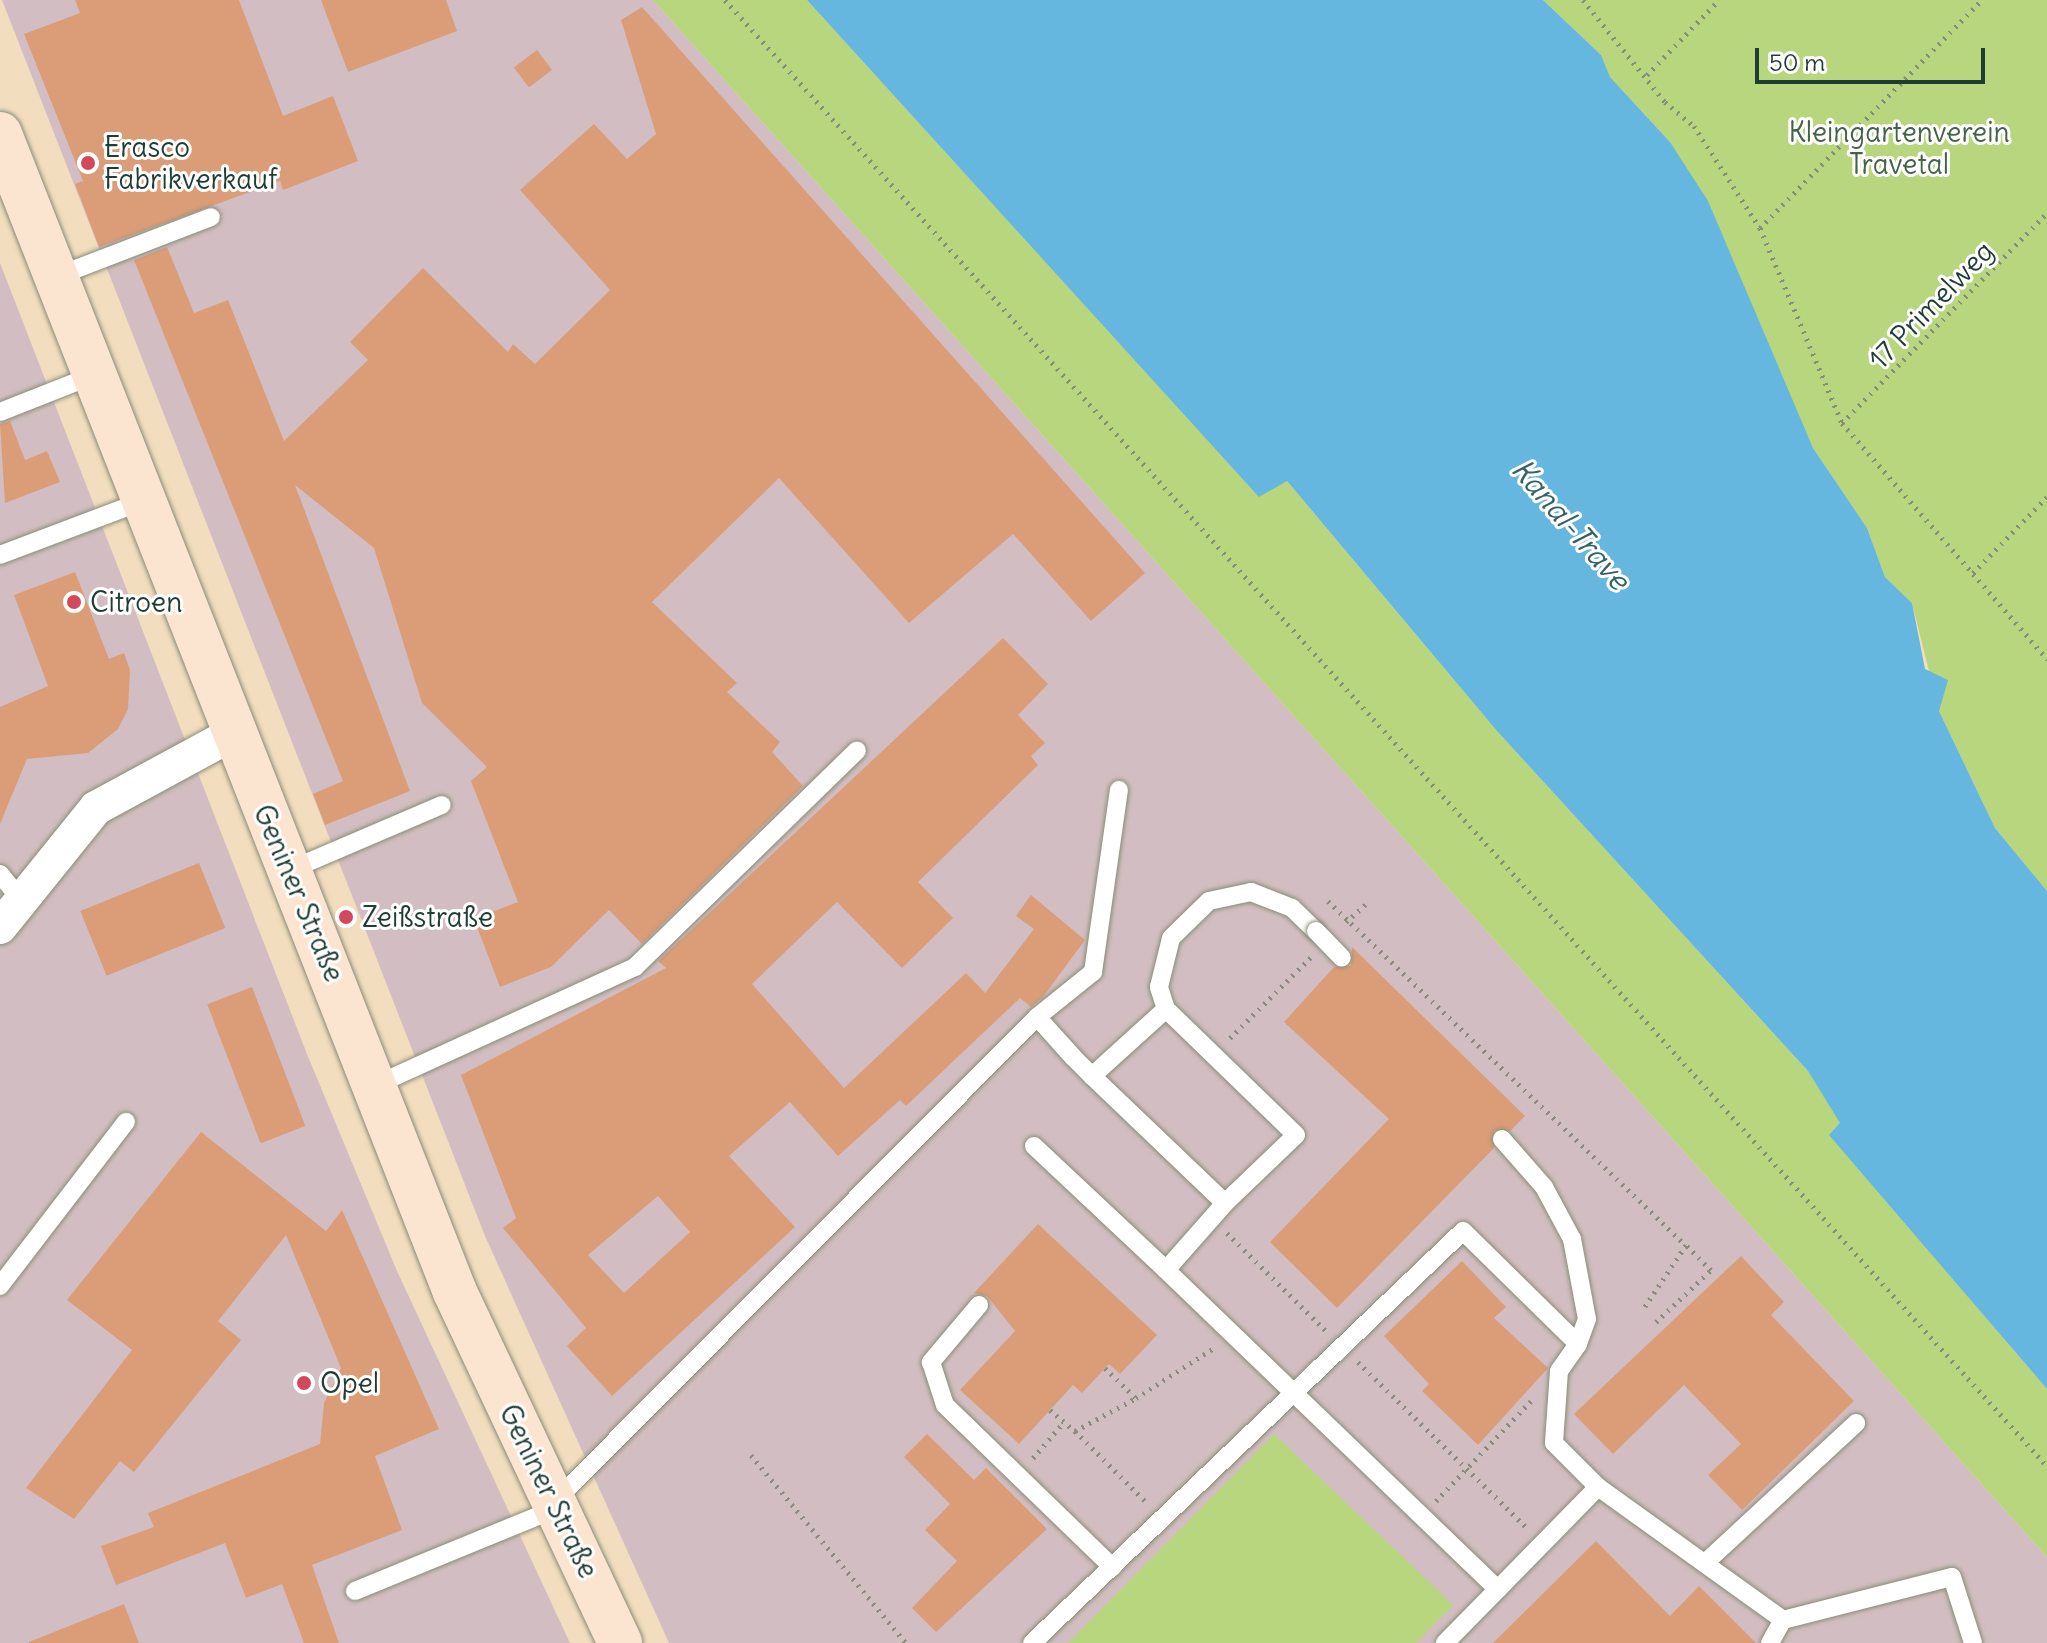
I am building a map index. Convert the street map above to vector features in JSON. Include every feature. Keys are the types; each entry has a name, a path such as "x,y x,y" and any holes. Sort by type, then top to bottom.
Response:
{"main road":[{"name":"Geniner Straße","path":"0,134 455,1292 620,1643"}],"street":[{"path":"0,927 96,808 234,733"}],"lane":[{"path":"55,277 211,217"},
{"path":"0,412 94,375"},
{"path":"0,555 143,501"},
{"path":"376,1085 635,967 857,750"},
{"path":"355,1591 556,1505 1037,1017 1093,972 1119,790"},
{"path":"288,871 442,805"},
{"path":"0,874 22,901"},
{"path":"1166,1270 1225,1203 1296,1135 1166,1009 1159,987 1171,938 1209,901 1251,892 1292,908 1342,958"},
{"path":"1092,1076 1166,1009"},
{"path":"1037,1017 1092,1076 1225,1203"},
{"path":"0,1286 126,1122"},
{"path":"1502,1139 1544,1187 1572,1239 1587,1319 1578,1344 1559,1371 1554,1443 1598,1487 1783,1620"},
{"path":"1034,1146 1424,1513 1498,1589"},
{"path":"1032,1643 1161,1518 1345,1349 1463,1231 1578,1344"},
{"path":"979,1305 931,1362 945,1405 1112,1567"},
{"path":"1705,1563 1856,1423"},
{"path":"1445,1643 1598,1487"},
{"path":"1770,1643 1783,1620 1952,1577 1973,1643"}],"path":[{"path":"725,0 2047,1466"},
{"path":"1583,0 1694,126 1760,228 1842,423 2047,659"},
{"path":"1647,75 1719,0"},
{"path":"1760,228 1982,0"},
{"name":"17 Primelweg","path":"1842,423 2047,213"},
{"path":"1973,573 2047,497"},
{"path":"1328,901 1711,1270 1656,1322"},
{"path":"1337,931 1369,901"},
{"path":"1213,1055 1314,954"},
{"path":"1212,1218 1543,1543"},
{"path":"1644,1308 1686,1245"},
{"path":"1075,1431 1195,1367 1231,1330"},
{"path":"1105,1368 1136,1398"},
{"path":"1424,1513 1559,1371"},
{"path":"1050,1410 1161,1518"},
{"path":"1016,1474 1064,1422"},
{"path":"751,1455 906,1643"}],"shaded area":[{"path":"2,0 653,0 2047,1557 2047,1643 669,1643 485,1236"},
{"path":"0,263 307,1054 397,1271 570,1643 0,1643"}],"green space":[{"path":"653,0 807,0 1259,496 1286,480 1497,731 1808,1071 1841,1123 1830,1135 2047,1389 2047,1557"},
{"name":"Kleingartenverein Travetal","path":"1543,0 2047,0 2047,891 1995,828 1939,711 1912,603 1885,577 1867,528 1813,448 1670,142 1609,76 1601,55"},
{"path":"1274,1434 1453,1605 1416,1643 1068,1643"}],"water":[{"name":"Kanal-Trave","path":"807,0 1543,0 1601,55 1610,77 1670,142 1708,201 1813,448 1867,528 1885,577 1912,603 1925,669 1948,680 1939,711 1995,828 2047,891 2047,1389 1829,1135 1840,1123 1808,1071 1497,731 1287,481 1259,497"}],"building":[{"path":"75,0 239,0 283,116 333,96 358,161 283,190 280,181 99,247 75,184 83,181 24,34 80,13"},
{"path":"321,0 446,0 457,31 348,72"},
{"path":"642,7 1145,573 1091,621 1013,534 909,623 779,478 652,602 737,683 727,692 780,742 772,752 803,786 642,944 609,910 551,967 500,987 474,919 518,902 471,781 487,767 422,703 374,548 295,485 410,791 325,825 313,794 343,781 134,260 167,247 194,313 228,300 284,441 368,360 350,342 423,268 508,352 513,344 535,364 610,290 520,190 594,124 627,159 656,134 621,20"},
{"path":"537,50 552,70 529,87 514,67"},
{"path":"10,421 25,460 47,451 60,482 5,503 0,424"},
{"path":"75,572 109,659 124,653 130,670 128,709 118,729 88,753 27,759 0,824 0,707 48,686 14,595"},
{"path":"1003,638 1048,684 1018,715 1045,743 1031,756 1038,765 918,882 953,918 902,968 837,902 752,984 844,1088 966,973 985,993 1034,929 1016,916 1031,895 1085,940 1043,997 1031,1007 1020,998 906,1106 900,1100 838,1156 790,1102 729,1156 795,1227 612,1396 567,1346 586,1328 503,1228 516,1218 461,1075 666,968 658,961","holes":["658,1196 690,1232 624,1293 588,1255"]},
{"path":"199,863 225,928 107,976 80,911"},
{"path":"1352,947 1525,1116 1510,1131 1494,1131 1494,1148 1337,1308 1270,1242 1389,1119 1284,1022 1334,967 1351,966"},
{"path":"252,987 305,1126 261,1143 207,1004"},
{"path":"201,1132 326,1231 342,1210 439,1429 375,1456 402,1530 312,1565 339,1643 304,1643 282,1584 246,1598 225,1543 116,1585 101,1546 154,1527 148,1513 320,1444 324,1403 341,1368 286,1235 218,1321 241,1340 134,1472 120,1461 74,1519 26,1488 132,1350 67,1300"},
{"path":"1038,1224 1157,1335 1120,1374 1109,1364 1082,1393 1073,1385 1019,1444 960,1390 1015,1331 987,1296 974,1293"},
{"path":"1741,1256 1784,1302 1771,1315 1854,1401 1742,1510 1708,1475 1741,1444 1684,1385 1613,1454 1574,1414"},
{"path":"1462,1261 1506,1307 1494,1318 1548,1368 1478,1445 1422,1391 1429,1384 1384,1336"},
{"path":"927,1434 974,1480 986,1468 1047,1529 936,1632 912,1608 957,1561 925,1530 950,1504 904,1457"},
{"path":"1596,1541 1670,1616 1699,1586 1756,1643 1493,1643"},
{"path":"124,1604 139,1643 29,1643 29,1642"}],"place":[{"name":"Erasco Fabrikverkauf","path":"88,163"},
{"name":"Citroen","path":"74,602"},
{"name":"Zeißstraße","path":"346,917"},
{"name":"Opel","path":"304,1383"}]}
